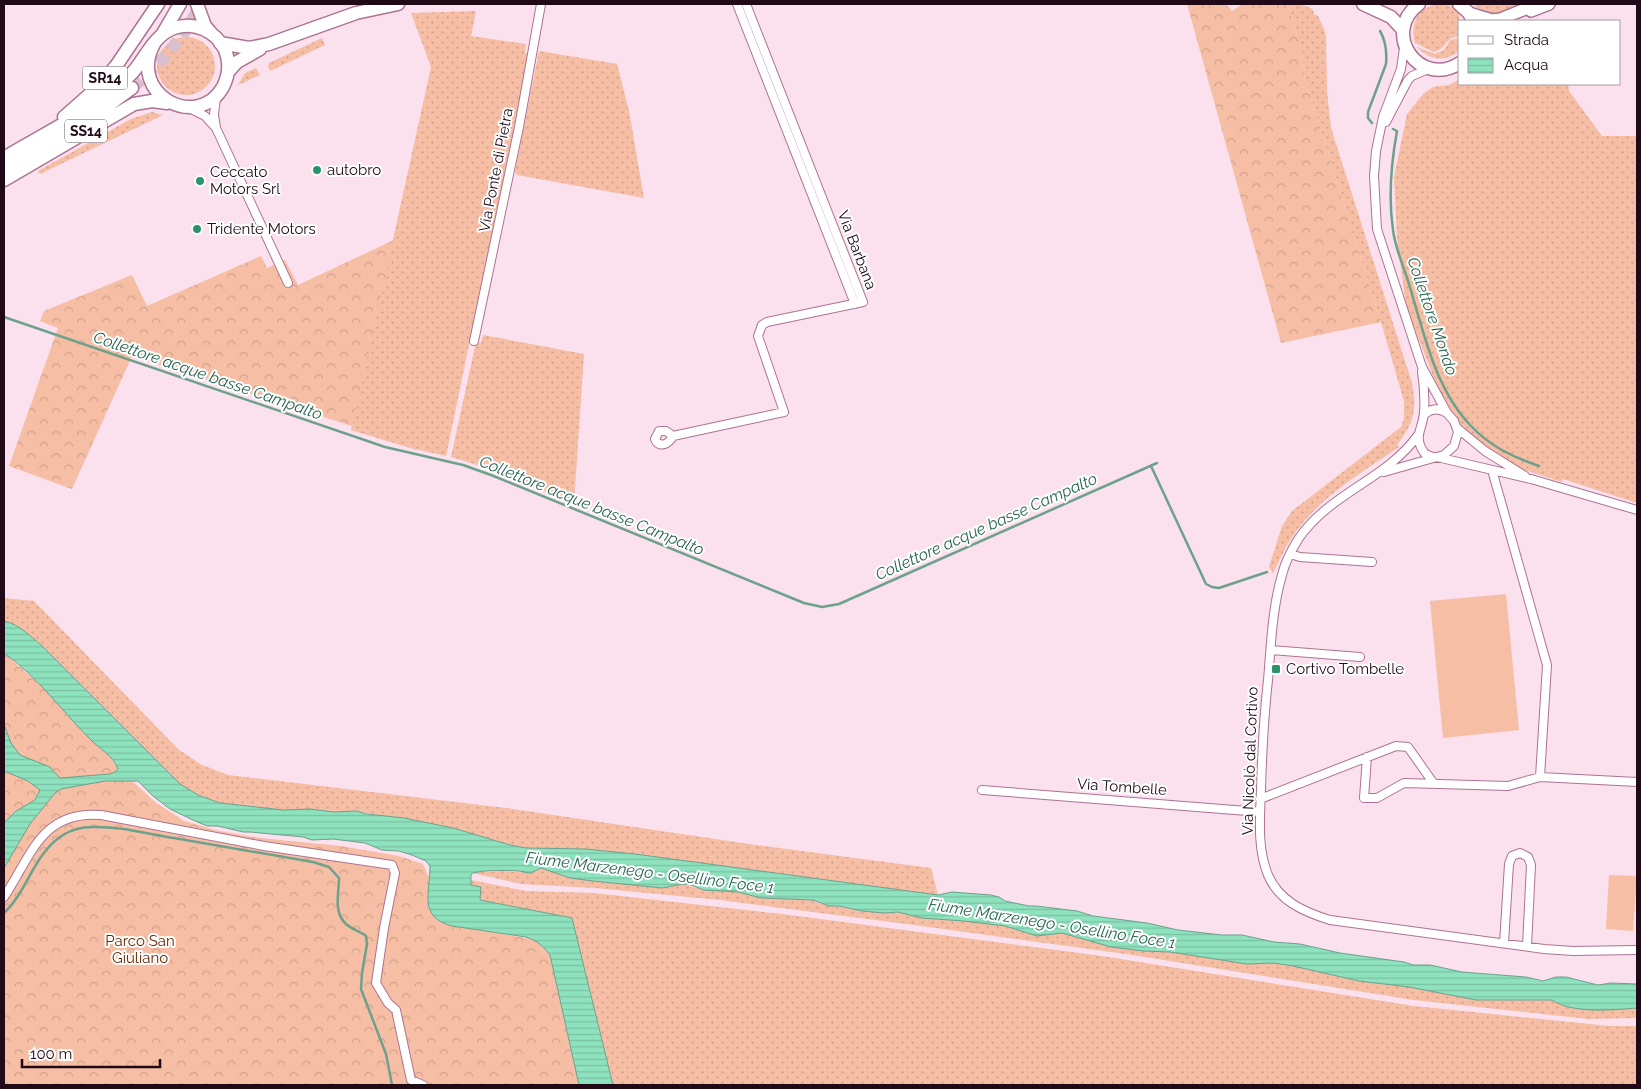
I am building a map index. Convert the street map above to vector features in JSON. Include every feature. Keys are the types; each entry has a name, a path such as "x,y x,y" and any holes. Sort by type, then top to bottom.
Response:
{"main road":[{"name":"SR14","path":"36,138 68,114 98,87 116,66 158,4"},
{"path":"180,4 147,62 150,82 158,94 181,106"},
{"path":"197,4 206,26 226,54 228,72"},
{"path":"216,95 224,84 228,72 237,62 270,44 356,13 393,4"},
{"path":"1363,4 1391,17 1403,30"},
{"path":"1419,4 1406,18 1403,30 1404,45 1407,52 1416,62 1428,69 1442,70 1458,64"},
{"path":"1459,4 1469,13 1495,20 1538,4"},
{"path":"1518,12 1529,11 1550,4"},
{"path":"158,40 174,28 186,26 199,28 216,38 249,48 270,44"},
{"name":"SS14","path":"4,158 36,138 83,113 134,71 158,40"},
{"name":"SR14","path":"4,170 86,121 132,88"},
{"name":"SS14","path":"4,180 134,104 156,101 181,106 206,103 216,95"}],"street":[{"name":"Via Ponte di Pietra","path":"474,341 520,127 541,4"},
{"path":"737,4 855,304"},
{"name":"Via Barbana","path":"673,436 784,412 758,336 762,325 767,322 863,302 746,4"},
{"path":"1404,45 1401,68 1383,117 1376,151 1374,176 1377,229 1394,287 1422,367 1447,413"},
{"path":"1381,130 1408,80 1412,76 1428,69"},
{"path":"216,95 214,115 216,128 288,283"},
{"path":"181,106 205,116 216,128"},
{"path":"1422,367 1425,399 1424,415 1418,435 1423,452 1428,456 1531,480 1637,510"},
{"path":"1424,415 1428,411 1436,409 1447,413 1452,417 1457,428 1454,446 1449,451 1435,457"},
{"path":"1457,428 1485,451 1531,480"},
{"name":"Via Nicolò dal Cortivo","path":"1418,435 1396,460 1326,509 1307,528 1290,554 1278,589 1264,715 1260,799 1262,859 1269,877 1278,892 1292,904 1309,914 1330,920 1573,951 1637,950"},
{"name":"Via Nicolò dal Cortivo","path":"1371,478 1387,471 1435,457"},
{"path":"1492,470 1547,666 1540,777"},
{"path":"1290,554 1300,557 1372,562"},
{"path":"1271,650 1360,657"},
{"path":"1260,799 1396,746 1408,747 1434,784"},
{"path":"1367,757 1364,798 1377,798 1404,784 1508,786 1540,777 1637,782"},
{"name":"Via Tombelle","path":"982,790 1260,812"},
{"path":"4,897 26,858 43,836 66,818 85,814 101,815 264,846 392,865 395,873 376,982 388,1003 396,1010 412,1080 423,1085"},
{"path":"1504,943 1509,864 1512,856 1520,854 1528,857 1531,865 1527,946"}],"green space":[{"path":"1187,4 1226,4 1232,11 1240,6 1240,4 1288,4 1302,50 1303,72 1381,322 1281,343"},
{"path":"1288,4 1302,5 1314,11 1313,14 1318,16 1324,29 1326,36 1327,92 1331,128 1412,383 1414,409 1411,423 1397,445 1399,447 1340,488 1313,511 1288,543 1273,573 1269,567 1282,526 1292,511 1401,427 1404,418 1404,401 1303,72 1302,50"},
{"path":"1473,4 1519,4 1508,12 1496,14 1484,11"},
{"path":"1434,5 1451,6 1459,12 1459,20 1458,36 1451,39 1441,49 1434,52 1415,43 1414,28 1415,22 1422,11"},
{"path":"476,11 471,36 526,44 525,53 529,55 446,456 410,448 351,430 431,67 411,13"},
{"path":"186,37 197,39 210,50 215,66 213,77 202,90 186,95 175,93 162,82 157,66 159,55 170,42"},
{"path":"322,38 325,45 270,71 269,63"},
{"path":"1458,38 1458,52 1449,57 1432,57 1417,47 1435,54 1444,50 1450,40"},
{"path":"539,51 617,64 629,111 644,198 517,175 515,172"},
{"path":"256,68 260,75 238,85 245,73"},
{"path":"1458,80 1458,85 1568,85 1569,91 1602,136 1637,136 1637,503 1563,479 1562,482 1522,469 1506,461 1467,431 1457,420 1440,394 1406,306 1397,238 1394,177 1407,114 1423,94 1433,87 1449,85"},
{"path":"152,112 163,115 40,174 38,171 131,119"},
{"path":"394,240 352,426 132,356 72,489 9,466 58,328 40,321 44,311 132,275 147,306 261,256 267,268 285,260 298,285"},
{"path":"483,335 584,354 574,503 487,468 451,457 476,342 481,343"},
{"path":"1506,594 1519,730 1443,738 1430,601"},
{"path":"4,598 34,601 178,749 202,765 228,775 506,808 749,844 931,868 938,895 635,854 585,849 526,848 453,828 356,811 283,810 220,803 198,795 180,784 38,642 23,630 4,621"},
{"name":"Parco San Giuliano","path":"4,653 44,688 91,740 108,754 117,767 155,802 184,821 219,831 260,838 341,846 399,856 423,864 430,880 428,906 435,918 442,923 536,940 550,955 579,1085 4,1085"},
{"path":"541,868 570,878 593,881 662,888 683,884 704,890 738,892 761,898 813,900 818,903 862,911 898,912 923,918 1005,926 1037,936 1062,933 1111,947 1170,952 1247,964 1273,963 1359,981 1409,987 1476,1000 1552,1000 1571,1007 1593,1010 1637,1008 1637,1018 1589,1019 1414,1000 1126,954 914,925 720,900 595,888 521,884 473,873 478,871 503,871 531,873"},
{"path":"1609,875 1637,876 1633,931 1606,929"},
{"path":"471,880 526,891 594,893 790,915 1102,956 1414,1006 1609,1026 1637,1026 1637,1085 613,1085 572,918 480,900 471,885"}],"water":[{"name":"Fiume Marzenego - Osellino Foce 1","path":"4,621 20,628 41,645 180,784 198,795 220,803 283,810 356,811 404,818 453,828 526,848 585,849 635,854 938,895 952,892 991,895 1005,901 1029,906 1077,911 1093,916 1147,923 1178,930 1222,935 1242,935 1413,965 1430,965 1462,972 1526,977 1543,981 1556,977 1566,977 1598,985 1611,983 1637,984 1637,1008 1593,1010 1571,1007 1552,1000 1476,1000 1409,987 1359,981 1273,963 1247,964 1170,952 1111,947 1062,933 1037,936 1005,926 922,918 898,912 862,911 829,906 813,900 761,898 738,892 704,890 683,884 662,888 593,881 570,878 541,868 530,873 501,870 471,874 471,885 481,887 480,900 572,918 613,1085 579,1085 550,955 540,944 526,937 452,926 434,917 428,903 430,866 426,861 412,855 399,851 382,850 365,843 333,839 312,840 303,837 243,832 218,826 207,826 170,809 138,781 105,781 61,789 55,793 30,824 4,868 4,823 16,811 35,800 40,790 28,781 4,771 4,724 11,743 20,755 50,767 60,778 110,774 118,769 109,756 89,738 38,683 4,653"}],"waterway":[{"name":"Collettore Mondo","path":"1372,123 1368,118 1368,112 1386,64 1386,47 1380,31"},
{"name":"Collettore Mondo","path":"1393,129 1397,131 1390,192 1394,237 1426,341 1440,378 1448,395 1459,411 1486,440 1503,451 1539,466"},
{"name":"Collettore acque basse Campalto","path":"4,317 385,447 463,465 804,603 822,607 839,604 1157,463"},
{"path":"1151,466 1206,584 1219,588 1267,572"},
{"path":"4,913 19,894 44,852 66,833 84,828 102,827 133,831 313,862 329,867 339,878 339,914 348,926 366,936 367,944 361,989 386,1054 392,1085"}],"tunnel":[{"path":"132,88 171,49 187,28 200,4"}],"place":[{"name":"autobro","path":"317,170"},
{"name":"Ceccato Motors Srl","path":"200,181"},
{"name":"Tridente Motors","path":"197,229"},
{"name":"Cortivo Tombelle","path":"1276,669"}]}
